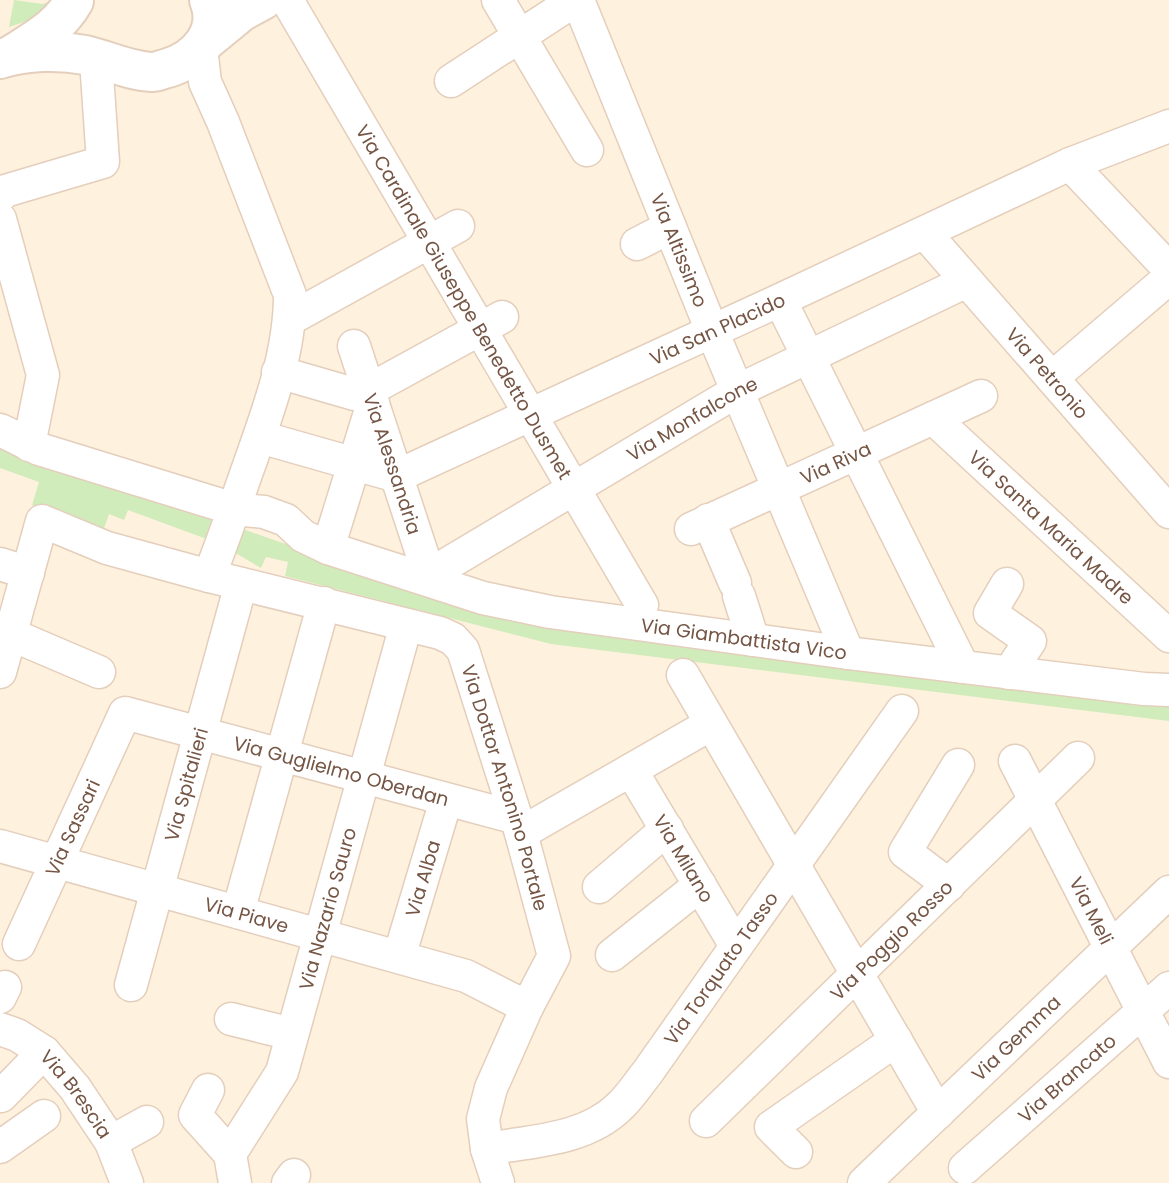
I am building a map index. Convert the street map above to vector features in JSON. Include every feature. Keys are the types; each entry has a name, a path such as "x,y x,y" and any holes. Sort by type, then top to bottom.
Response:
{"street":[{"path":"208,0 213,25 204,44 205,82 290,295 290,319 260,437 209,576"},
{"path":"154,72 181,64 241,12 262,0"},
{"name":"Via Cardinale Giuseppe Benedetto Dusmet","path":"287,0 428,243 491,323 530,416 642,605"},
{"path":"498,0 520,36 576,157 629,127"},
{"path":"451,81 577,0"},
{"name":"Via Altissimo","path":"577,0 712,331 848,653"},
{"path":"0,195 5,191 103,163 92,58 79,38 73,19 74,1"},
{"path":"4,58 52,30 64,18 74,1"},
{"path":"4,58 50,52 154,72 185,88 223,122"},
{"name":"Via San Placido","path":"397,476 1070,164 1169,126"},
{"path":"1070,164 1169,269"},
{"path":"0,219 12,310 43,375 29,444"},
{"path":"290,319 457,226"},
{"path":"637,244 670,228"},
{"name":"Via Petronio","path":"925,233 1167,506"},
{"path":"1052,378 1169,278"},
{"name":"Via Monfalcone","path":"430,578 573,488 737,391 967,281"},
{"path":"780,300 964,667"},
{"path":"278,372 371,397 491,323"},
{"name":"Via Alessandria","path":"354,346 430,578"},
{"name":"Via Riva","path":"753,640 737,589 700,524 981,396"},
{"path":"328,548 371,397"},
{"name":"Via Santa Maria Madre","path":"933,418 1169,636"},
{"path":"0,430 29,444 234,509"},
{"path":"260,437 397,476"},
{"name":"Via Giambattista Vico","path":"234,509 264,512 286,520 303,536 328,548 430,578 483,597 550,612 848,653 1168,689"},
{"name":"Via Dottor Antonino Portale","path":"14,569 43,521 107,548 453,639 463,650 519,826 554,956 527,1007 491,1088 484,1119 487,1150 498,1183"},
{"path":"0,672 10,634 14,569"},
{"name":"Via Spitalieri","path":"131,985 241,584"},
{"path":"1007,584 990,613 1030,641 1009,673"},
{"path":"238,912 324,603"},
{"name":"Via Nazario Sauro","path":"233,1168 282,1072 406,625"},
{"path":"10,634 99,672"},
{"path":"683,675 938,1113"},
{"name":"Via Torquato Tasso","path":"487,1150 575,1134 598,1123 620,1107 647,1073 901,711"},
{"name":"Via Guglielmo Oberdan","path":"125,713 446,800 519,826"},
{"name":"Via Sassari","path":"19,944 125,713"},
{"path":"519,826 631,769 711,724"},
{"name":"Via Poggio Rosso","path":"706,1121 1078,758"},
{"name":"Via Meli","path":"1015,761 1169,1062"},
{"path":"948,885 905,852 958,765"},
{"name":"Via Milano","path":"631,769 736,946"},
{"name":"Via Alba","path":"399,957 446,800"},
{"path":"599,887 667,829"},
{"name":"Via Piave","path":"0,846 466,976 527,1007"},
{"path":"612,955 701,885"},
{"name":"Via Gemma","path":"864,1183 1169,892"},
{"name":"Via Brancato","path":"965,1168 1169,988"},
{"path":"231,1019 292,1034"},
{"name":"Via Brescia","path":"0,1028 44,1052 75,1088 111,1142 127,1183"},
{"path":"796,1152 771,1127 896,1040"},
{"path":"1,1096 44,1052"},
{"path":"208,1090 195,1115 233,1168"},
{"path":"0,1147 44,1116"},
{"path":"111,1142 147,1122"}],"green space":[{"path":"14,0 43,4 53,0 45,15 9,27"},
{"path":"0,442 216,513 212,541 128,510 124,520 109,514 103,531 32,505 39,482 0,468"},
{"path":"237,527 366,572 1169,700 1169,721 551,644 285,576 288,562 266,557 261,568 232,551"}]}
